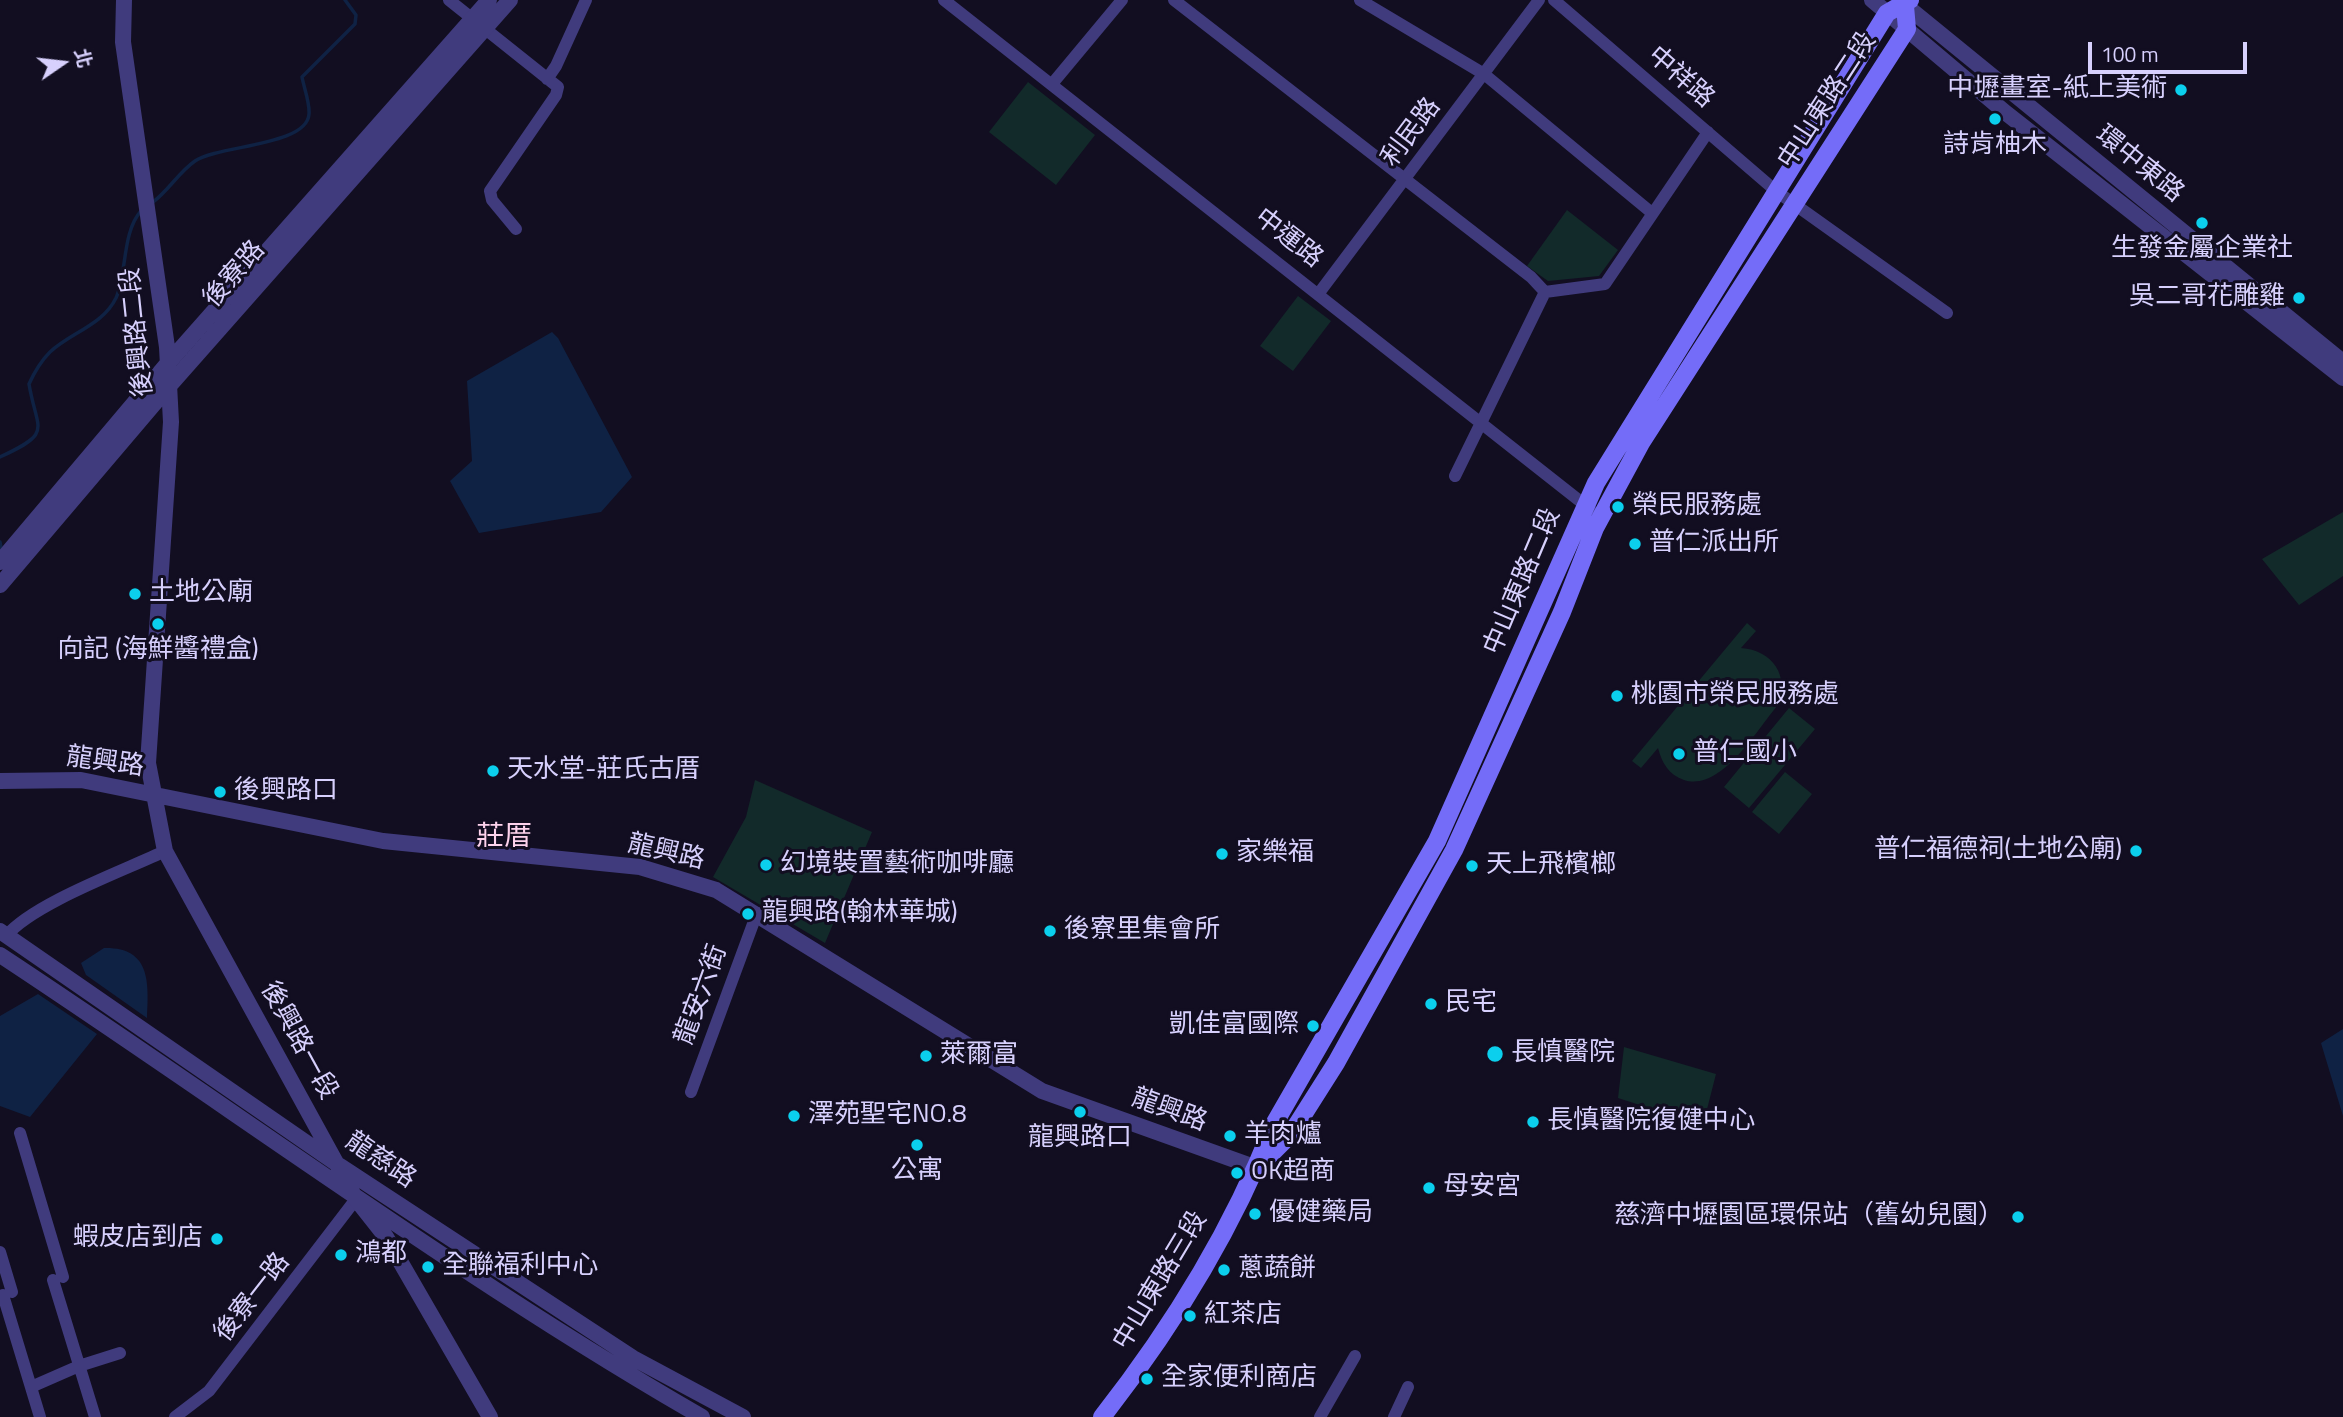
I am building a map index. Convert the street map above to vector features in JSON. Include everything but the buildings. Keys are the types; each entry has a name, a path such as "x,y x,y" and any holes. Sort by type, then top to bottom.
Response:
{"main road":[{"name":"中山東路二段","path":"1257,1168 1290,1134 1336,1063 1454,850 1562,612 1601,517 1641,443 1907,29 1900,5"},
{"name":"中山東路二段","path":"1257,1168 1273,1126 1437,841 1545,604 1585,505 1625,433 1776,191 1900,5"},
{"name":"中山東路三段","path":"1102,1417 1137,1370 1195,1280 1257,1168"}],"street":[{"name":"後興路二段","path":"124,0 123,42 170,385 170,422 154,661"},
{"path":"449,0 558,87 556,95 490,191 492,200 516,229"},
{"name":"後寮路","path":"0,585 477,25 489,0"},
{"name":"後寮路","path":"0,562 168,363 477,25 510,0"},
{"path":"547,79 586,0"},
{"name":"中運路","path":"944,0 1601,517"},
{"path":"1052,84 1122,0"},
{"path":"1174,0 1531,277 1545,292"},
{"path":"1360,0 1484,75 1652,213"},
{"name":"利民路","path":"1319,293 1539,0"},
{"name":"中祥路","path":"1554,0 1776,191 1947,313"},
{"name":"環中東路","path":"1872,0 1900,5 2341,366"},
{"name":"環中東路","path":"1907,29 2007,113 2341,366"},
{"path":"1545,292 1605,284 1708,132"},
{"path":"1455,476 1545,292"},
{"name":"後興路一段","path":"154,661 148,763 164,851 356,1199 386,1237 490,1417"},
{"name":"龍興路","path":"0,781 81,780 383,841 640,867 716,890 757,913 978,1055 1042,1091 1257,1168"},
{"path":"3,934 51,905 164,851"},
{"name":"龍安六街","path":"691,1092 757,913"},
{"name":"龍慈路","path":"3,934 340,1166 633,1357 743,1417"},
{"name":"龍慈路","path":"0,955 356,1199 641,1382 702,1417"},
{"path":"20,1133 79,1366 95,1417"},
{"name":"後寮一路","path":"175,1417 209,1391 356,1199"},
{"path":"0,1252 8,1294 40,1417"},
{"path":"31,1387 79,1366 120,1353"},
{"path":"1320,1417 1355,1356"},
{"path":"1394,1417 1408,1387"}],"green space":[{"path":"1028,82 1095,135 1056,185 989,132"},
{"path":"1567,210 1618,250 1599,276 1548,281 1527,266"},
{"path":"1298,296 1331,321 1293,371 1260,346"},
{"path":"2343,512 2343,576 2299,605 2262,559"},
{"path":"1747,623 1756,631 1741,648 1770,659 1776,666 1782,685 1777,706 1749,743 1724,768 1711,777 1698,781 1684,780 1670,772 1658,748 1641,768 1632,761"},
{"path":"1789,708 1815,729 1749,808 1724,787"},
{"path":"1785,772 1812,794 1779,834 1752,812"},
{"path":"755,780 872,832 825,943 713,877 746,817"},
{"path":"1624,1047 1716,1074 1704,1121 1699,1124 1618,1098"}],"water":[{"path":"552,332 558,338 632,477 601,512 479,533 450,481 472,461 467,381"},
{"path":"104,948 130,953 144,969 148,991 147,1018 86,975 81,963"},
{"path":"38,994 97,1034 30,1117 0,1106 0,1016"},
{"path":"2343,1029 2343,1116 2321,1043"}],"waterway":[{"path":"153,202 195,161 223,151 278,139 305,125 309,110 302,77 355,24 356,15 345,0"},
{"path":"0,457 28,442 38,429 29,384 35,371 50,352 95,322 116,298 131,230 141,211"},
{"path":"0,542 2,553"}],"place":[{"name":"中壢畫室-紙上美術","path":"2181,90"},
{"name":"詩肯柚木","path":"1995,119"},
{"name":"生發金屬企業社","path":"2202,223"},
{"name":"吳二哥花雕雞","path":"2299,298"},
{"name":"榮民服務處","path":"1618,507"},
{"name":"普仁派出所","path":"1635,544"},
{"name":"土地公廟","path":"135,594"},
{"name":"向記 (海鮮醬禮盒)","path":"158,624"},
{"name":"桃園市榮民服務處","path":"1617,696"},
{"name":"普仁國小","path":"1679,754"},
{"name":"天水堂-莊氏古厝","path":"493,771"},
{"name":"後興路口","path":"220,792"},
{"name":"普仁福德祠(土地公廟)","path":"2136,851"},
{"name":"家樂福","path":"1222,854"},
{"name":"幻境裝置藝術咖啡廳","path":"766,865"},
{"name":"天上飛檳榔","path":"1472,866"},
{"name":"龍興路(翰林華城)","path":"748,914"},
{"name":"後寮里集會所","path":"1050,931"},
{"name":"民宅","path":"1431,1004"},
{"name":"凱佳富國際","path":"1313,1026"},
{"name":"長慎醫院","path":"1495,1054"},
{"name":"萊爾富","path":"926,1056"},
{"name":"龍興路口","path":"1080,1112"},
{"name":"澤苑聖宅NO.8","path":"794,1116"},
{"name":"長慎醫院復健中心","path":"1533,1122"},
{"name":"羊肉爐","path":"1230,1136"},
{"name":"公寓","path":"917,1145"},
{"name":"OK超商","path":"1237,1173"},
{"name":"母安宮","path":"1429,1188"},
{"name":"優健藥局","path":"1255,1214"},
{"name":"慈濟中壢園區環保站（舊幼兒園）","path":"2018,1217"},
{"name":"蝦皮店到店","path":"217,1239"},
{"name":"鴻都","path":"341,1255"},
{"name":"全聯福利中心","path":"428,1267"},
{"name":"蔥蔬餅","path":"1224,1270"},
{"name":"紅茶店","path":"1190,1316"},
{"name":"全家便利商店","path":"1147,1379"}],"district":[{"name":"莊厝","path":"504,838"}]}
